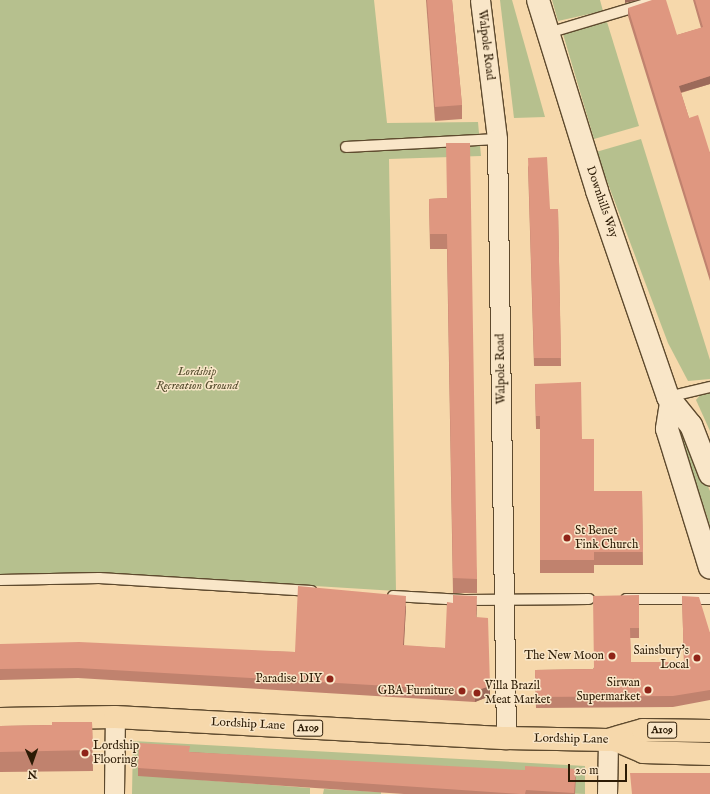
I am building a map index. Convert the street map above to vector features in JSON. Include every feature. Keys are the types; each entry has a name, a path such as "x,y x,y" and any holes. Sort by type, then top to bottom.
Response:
{"main road":[{"name":"Downhills Way","path":"538,0 597,191 670,400 691,425 710,474"},
{"name":"Downhills Way","path":"670,400 667,429 710,568"},
{"name":"Lordship Lane","path":"0,719 115,717 506,738 612,740 643,730 710,730"},
{"name":"Lordship Lane","path":"612,740 643,752 710,754"}],"street":[{"name":"Walpole Road","path":"480,0 497,139 506,738"},
{"path":"114,794 115,717"},
{"path":"607,794 612,740"}],"lane":[{"path":"548,33 659,0"},
{"path":"346,147 497,139"},
{"path":"670,400 710,387"},
{"path":"0,580 99,578 323,591"},
{"path":"385,596 504,599 589,599"},
{"path":"615,599 710,599"}],"green space":[{"name":"Lordship Recreation Ground","path":"0,0 374,0 387,123 478,122 481,156 389,159 396,591 102,573 0,574"},
{"path":"500,0 512,0 545,117 514,118"},
{"path":"552,0 600,0 603,11 558,21"},
{"path":"607,22 639,126 594,139 563,34"},
{"path":"641,139 710,360 710,379 688,381 668,343 596,152"},
{"path":"710,392 710,431 696,400 701,394"},
{"path":"680,423 710,491 710,526 676,424"},
{"path":"133,741 585,766 585,794 189,779 310,788 310,794 132,794"},
{"path":"324,789 381,792 381,794 323,794"}],"building":[{"path":"427,0 452,0 462,105 435,107"},
{"path":"652,0 666,0 677,35 703,27 695,0 710,0 710,76 679,86 689,118 698,115 710,153 710,274 628,8"},
{"path":"446,143 470,143 477,579 453,578 447,234 430,234 429,199 447,198"},
{"path":"547,157 550,209 558,209 561,358 534,358 528,158"},
{"path":"581,382 582,439 594,439 594,491 642,491 643,552 594,552 594,560 540,560 540,416 536,416 535,384"},
{"path":"298,586 406,596 403,645 445,648 447,602 453,603 453,595 477,596 476,617 488,618 490,686 475,691 78,668 0,669 0,644 79,642 295,652"},
{"path":"639,595 639,628 630,628 631,662 684,662 682,596 699,597 710,633 710,690 673,696 536,697 535,670 594,669 593,596"},
{"path":"52,722 92,722 93,750 0,752 0,726 52,725"},
{"path":"139,743 190,746 189,752 525,770 525,766 576,769 574,793 526,790 525,794 520,794 138,768"},
{"path":"630,773 710,773 710,794 632,794"}],"place":[{"name":"St Benet Fink Church","path":"567,538"},
{"name":"The New Moon","path":"612,656"},
{"name":"Sainsbury's Local","path":"697,658"},
{"name":"Paradise DIY","path":"330,679"},
{"name":"Sirwan Supermarket","path":"648,690"},
{"name":"GBA Furniture","path":"462,691"},
{"name":"Villa Brazil Meat Market","path":"477,693"},
{"name":"Lordship Flooring","path":"85,753"}]}
